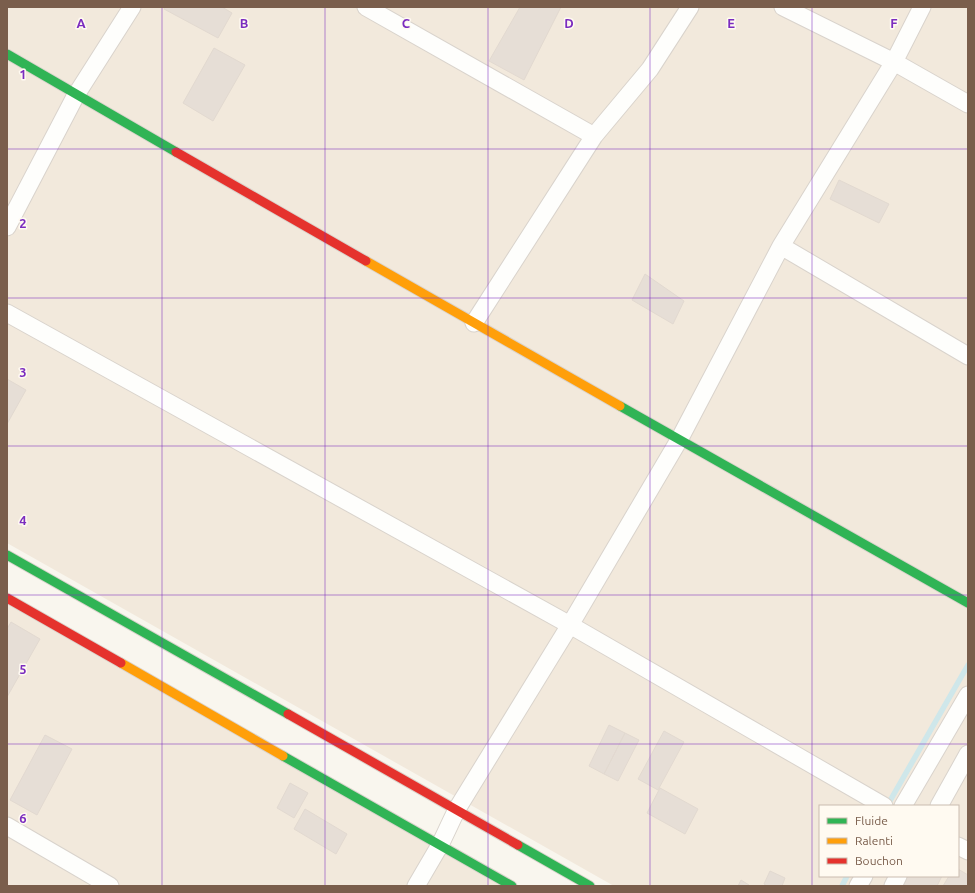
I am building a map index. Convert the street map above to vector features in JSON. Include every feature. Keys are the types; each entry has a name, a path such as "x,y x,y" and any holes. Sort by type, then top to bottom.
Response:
{"street":[{"path":"7,227 76,95 132,7"},
{"path":"366,7 594,136"},
{"path":"474,323 594,136 650,69 690,7"},
{"path":"783,7 894,62 968,104"},
{"path":"416,886 440,845 456,809 570,625 679,440 781,246 894,62 922,7"},
{"path":"7,54 474,323 968,603"},
{"path":"781,246 968,356"},
{"path":"7,313 570,625 882,805"},
{"path":"7,555 590,886"},
{"path":"7,598 512,886"},
{"path":"904,805 968,695"},
{"path":"940,805 968,754"},
{"path":"7,826 110,886"},
{"path":"959,846 968,851"},
{"path":"858,886 863,877"},
{"path":"893,886 898,877"}],"shaded area":[{"path":"7,7 968,7 968,886 614,886 7,543"},
{"path":"7,604 504,886 7,886"}],"building":[{"path":"165,7 222,7 232,13 218,38 164,9"},
{"path":"520,7 561,7 524,80 489,61"},
{"path":"214,48 245,65 213,121 183,103"},
{"path":"839,180 889,204 879,223 830,199"},
{"path":"645,274 684,301 673,324 632,300"},
{"path":"7,379 26,390 7,424"},
{"path":"11,622 40,639 7,697 7,629"},
{"path":"609,725 625,733 604,774 589,766"},
{"path":"664,731 684,742 658,790 638,779"},
{"path":"625,733 639,740 618,781 604,774"},
{"path":"45,735 72,749 37,815 10,800"},
{"path":"290,783 308,793 294,818 277,808"},
{"path":"660,788 698,809 685,834 647,813"},
{"path":"305,809 347,834 336,854 294,829"},
{"path":"959,870 968,875 968,886 943,886 948,877 959,877"},
{"path":"770,871 785,878 782,886 767,886 764,884"},
{"path":"907,877 942,877 937,886 902,886"},
{"path":"741,880 749,885 749,886 738,886"}],"waterway":[{"path":"888,805 968,665"},
{"path":"842,886 846,877"}],"traffic: fast":[{"path":"7,54 176,152"},
{"path":"620,406 968,603"},
{"path":"7,555 288,714"},
{"path":"283,756 512,886"},
{"path":"518,845 590,886"}],"traffic: slow":[{"path":"366,261 620,406"},
{"path":"121,663 283,756"}],"traffic: jam":[{"path":"176,152 366,261"},
{"path":"7,598 121,663"},
{"path":"288,714 518,845"}]}
